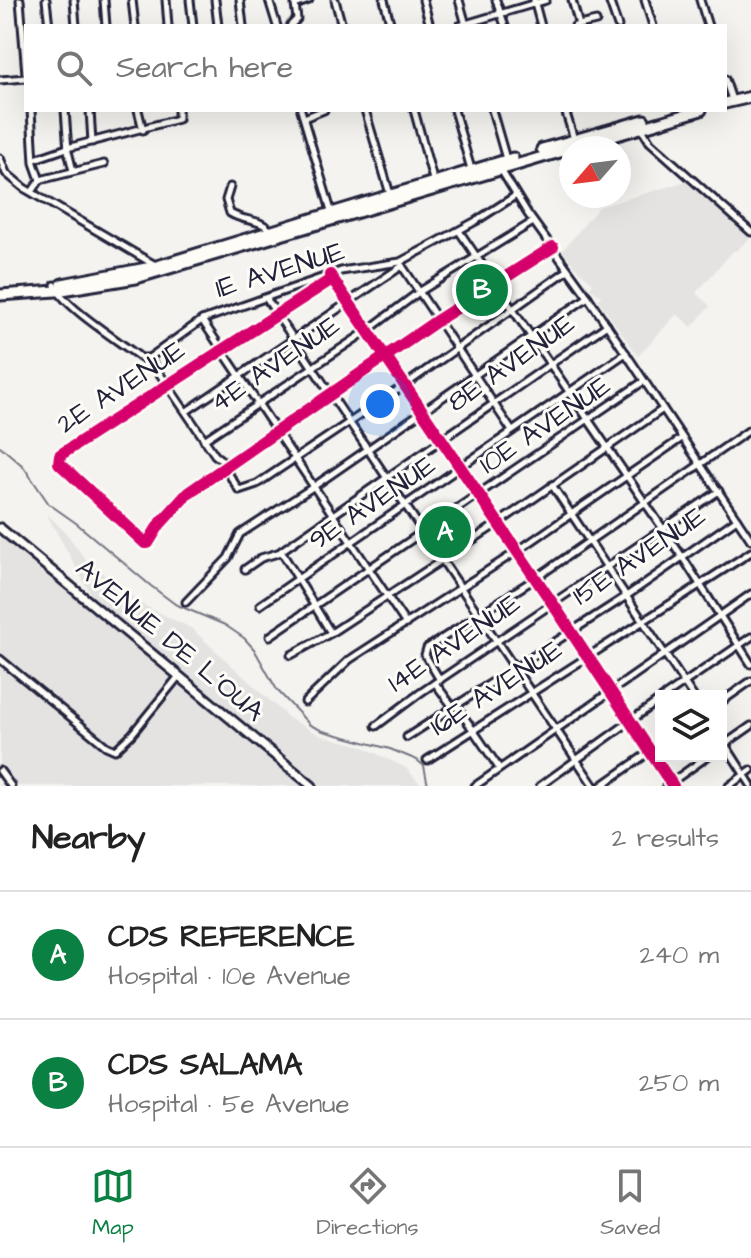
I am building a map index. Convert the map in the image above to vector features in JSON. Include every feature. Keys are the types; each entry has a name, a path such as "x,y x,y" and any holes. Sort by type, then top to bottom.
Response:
{"highway":[{"path":"728,99 751,94"},
{"path":"584,136 669,112"},
{"path":"0,295 162,268 642,119 688,112"},
{"path":"162,268 270,230 332,215 390,194 435,184 471,169 501,164 559,144"},
{"path":"0,288 56,288"}],"main road":[{"name":"AVENUE DE L'OUA","path":"0,528 312,786"}],"street":[{"path":"20,0 24,51"},
{"path":"46,0 49,24"},
{"path":"74,0 76,24"},
{"path":"104,0 106,24"},
{"path":"132,0 135,24"},
{"path":"166,0 168,24"},
{"path":"190,0 193,24"},
{"path":"215,0 218,24"},
{"path":"240,0 243,24"},
{"path":"269,0 276,24"},
{"path":"292,24 297,19 295,5 309,0"},
{"path":"335,0 341,24"},
{"path":"384,0 390,24"},
{"path":"423,0 429,24"},
{"path":"459,0 464,24"},
{"path":"496,0 504,24"},
{"path":"467,24 546,0"},
{"path":"572,0 577,24"},
{"path":"609,0 617,24"},
{"path":"645,0 652,24"},
{"path":"700,0 707,24"},
{"path":"534,2 540,24"},
{"path":"585,24 596,21"},
{"path":"0,80 24,76"},
{"path":"31,112 35,167 40,180"},
{"path":"65,112 67,148 73,171"},
{"path":"90,112 92,142"},
{"path":"138,112 143,130"},
{"path":"35,159 178,119 178,112"},
{"path":"302,112 332,215"},
{"path":"304,118 319,112"},
{"path":"366,112 390,194"},
{"path":"415,112 435,184"},
{"path":"455,112 471,169"},
{"path":"492,112 501,164 515,196 588,297 751,540"},
{"path":"566,112 573,136"},
{"path":"642,119 642,132 650,142 751,232"},
{"path":"0,158 10,177 32,192 162,268"},
{"path":"32,192 40,180 104,164"},
{"path":"230,187 226,200 230,213 238,218 263,223 270,230"},
{"name":"1E AVENUE","path":"149,358 202,320 331,277 401,264 515,196"},
{"name":"4E AVENUE","path":"204,440 367,331 419,292 533,222"},
{"path":"459,231 683,558 751,664"},
{"path":"227,466 438,320 553,247"},
{"path":"187,411 350,304 401,264 512,431"},
{"path":"56,288 79,312 141,358 149,358 204,440 227,466 240,490 257,484 296,459 568,270"},
{"path":"331,277 477,496 536,578 651,751 670,785 700,762"},
{"name":"2E AVENUE","path":"227,466 188,493 145,543 59,463 60,455 331,277"},
{"path":"186,602 228,558 240,534 588,297"},
{"path":"266,298 594,786"},
{"path":"202,320 406,624"},
{"name":"8E AVENUE","path":"245,569 261,558 282,550 607,325"},
{"name":"9E AVENUE","path":"260,605 626,353"},
{"name":"10E AVENUE","path":"270,636 644,381"},
{"path":"291,655 331,633 497,524 663,409"},
{"path":"499,768 438,680 425,655 427,648 536,578 751,429"},
{"path":"305,702 349,660 516,552 682,438"},
{"path":"552,485 689,690"},
{"name":"14E AVENUE","path":"376,726 438,680 719,491"},
{"name":"15E AVENUE","path":"407,737 625,597 737,519"},
{"path":"282,550 296,579 331,633"},
{"name":"16E AVENUE","path":"427,760 751,552"},
{"path":"475,786 751,594"},
{"path":"674,690 751,637"},
{"path":"0,659 106,746 115,750 179,676"},
{"path":"394,707 438,680"},
{"path":"727,698 751,681"},
{"path":"540,786 655,704"},
{"path":"727,740 751,726"},
{"path":"601,786 655,748"},
{"path":"727,749 748,772 751,785"},
{"path":"0,771 11,786"},
{"path":"729,786 748,772"}],"shaded area":[{"path":"687,181 751,237 734,250 696,293 710,306 692,327 677,314 638,356 598,300 601,296 590,288 593,283 562,251 598,208 631,208 631,198"},
{"path":"46,513 86,560 143,605 191,628 289,718 319,735 359,745 406,768 422,786 0,786 0,528 99,609"}],"waterway":[{"path":"0,446 23,466 49,504 151,586 175,604 225,625 244,638 254,649 277,690 310,725 417,760 424,766 428,786"}],"cycle path":[{"path":"332,279 60,455 59,463 148,543 159,525 188,493 438,320 553,247"},
{"path":"330,275 673,786"}],"place":[{"name":"CDS SALAMA","path":"482,290"},
{"name":"CDS REFERENCE","path":"445,532"}]}
